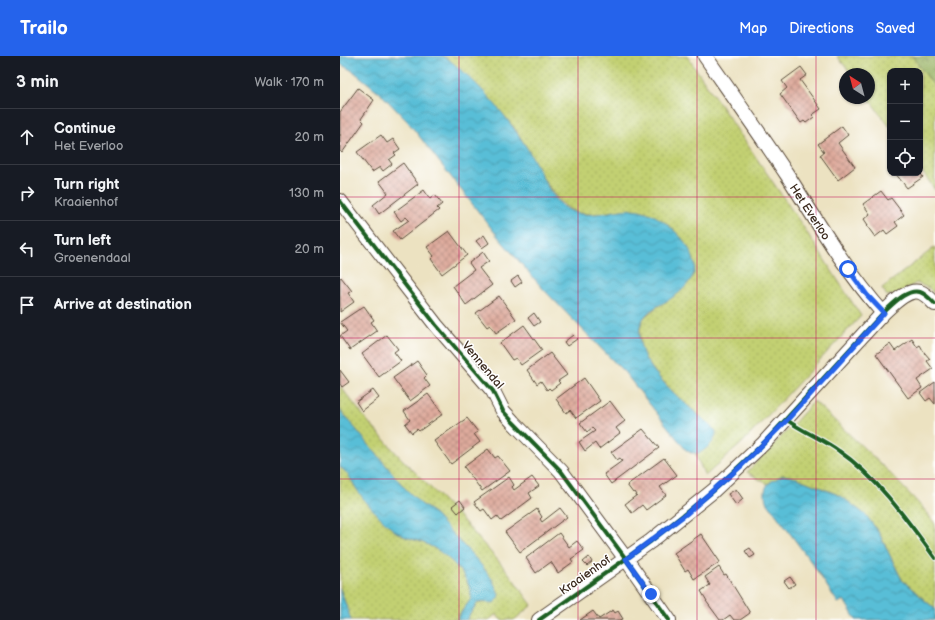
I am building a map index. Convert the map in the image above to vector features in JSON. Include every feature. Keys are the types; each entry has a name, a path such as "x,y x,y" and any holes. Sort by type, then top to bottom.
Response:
{"street":[{"name":"Het Everloo","path":"705,56 771,150 848,269 867,295 884,313"},
{"name":"Vennendal","path":"340,201 436,325 494,391 503,411 560,471 626,559 669,620"},
{"path":"884,313 902,296 914,292 920,292 935,304"},
{"name":"Kraaienhof","path":"539,620 626,559 686,514 741,466 787,420 884,313"}],"green space":[{"path":"442,56 687,56 802,225 861,316 743,442 705,476 695,453 700,453 675,394 656,374 645,358 640,347 640,327 643,318 662,303 673,297 633,209 586,214 573,211 565,205 549,187 513,126 472,81"},
{"path":"837,56 912,56 921,68 887,68 887,123 873,104 875,104 875,68 846,68"},
{"path":"912,56 935,56 935,87 923,71 923,68 921,68"},
{"path":"923,71 935,87 935,190 923,172"},
{"path":"935,247 935,295 929,288 916,283 898,294 887,296 882,288"},
{"path":"340,386 370,424 398,455 459,516 508,572 532,605 514,620 501,620 496,614 489,620 466,620 478,602 486,603 478,561 430,510 421,504 404,487 340,410"},
{"path":"814,401 885,468 923,508 935,524 935,609 902,580 879,533 841,496 797,478 783,475 767,484 747,472"},
{"path":"340,467 347,473 365,500 391,528 402,535 440,551 464,576 470,590 471,599 458,617 458,620 351,620 340,588"}],"water":[{"path":"340,56 444,57 459,68 487,95 512,126 527,148 552,193 563,206 579,214 597,214 633,209 643,211 652,214 673,229 688,247 692,255 695,265 694,272 690,281 680,292 646,315 641,323 639,333 645,358 652,369 678,397 716,431 715,438 709,446 700,453 691,453 686,450 625,373 544,290 499,238 408,122 380,93 353,71 340,64"},
{"path":"340,410 404,487 421,504 430,510 478,561 492,579 499,594 494,603 478,602 466,620 458,620 458,617 471,599 470,590 464,576 440,551 402,535 391,528 367,503 349,476 340,467"},
{"path":"783,475 797,478 841,496 866,515 879,533 902,580 935,609 935,620 856,620 844,600 838,603 814,566 766,501 766,487 768,484"},
{"path":"340,588 351,620 340,620"}],"building":[{"path":"801,67 807,75 800,80 821,109 812,115 814,117 806,123 804,121 801,123 780,94 787,88 782,81"},
{"path":"358,88 374,100 361,119 364,122 342,153 340,151 340,112"},
{"path":"842,126 848,135 838,143 855,167 838,180 820,155 824,152 818,144"},
{"path":"381,135 387,143 393,139 400,149 394,153 396,155 389,160 392,164 383,171 380,167 372,172 357,152"},
{"path":"403,163 418,184 379,214 373,205 388,193 379,181"},
{"path":"897,176 923,177 907,188"},
{"path":"424,190 430,199 435,195 442,204 437,208 439,210 400,240 393,231 409,220 406,217 401,221 394,212"},
{"path":"881,191 888,200 891,198 904,215 895,222 898,226 887,234 884,230 875,237 864,219 870,214 863,204"},
{"path":"449,231 467,255 442,274 431,259 434,256 427,247"},
{"path":"484,235 489,243 482,248 476,241"},
{"path":"483,252 489,261 479,268 492,285 466,305 453,286 474,270 469,263"},
{"path":"518,276 522,282 515,287 511,281"},
{"path":"341,277 352,291 348,293 354,302 340,312 340,278"},
{"path":"499,296 516,319 496,333 490,325 487,327 476,313"},
{"path":"364,306 374,320 371,322 377,331 350,350 340,336 347,331 340,322"},
{"path":"534,313 540,322 534,326 528,318"},
{"path":"524,325 542,350 521,365 516,358 512,360 500,343"},
{"path":"387,335 398,349 394,352 401,361 379,377 362,354"},
{"path":"573,335 577,339 567,346 564,342"},
{"path":"912,339 917,347 920,345 930,359 927,361 933,369 917,380 922,388 908,398 876,354 890,344 895,351"},
{"path":"550,353 567,375 558,381 560,383 551,390 549,388 547,390 541,381 537,384 527,370"},
{"path":"417,361 427,375 424,378 430,386 410,401 393,378"},
{"path":"340,370 349,382 342,387 340,384"},
{"path":"584,378 600,401 576,418 570,410 566,413 556,399"},
{"path":"935,382 935,404 930,398 926,401 920,393"},
{"path":"373,390 379,398 362,411 356,402"},
{"path":"428,394 443,414 419,431 417,429 412,433 405,424 410,420 404,411"},
{"path":"610,401 625,421 616,428 620,433 599,449 595,443 585,451 579,442 595,431 592,428 587,432 580,423"},
{"path":"467,418 478,432 474,434 480,442 451,464 434,441"},
{"path":"643,429 659,448 611,484 604,474 622,461 620,458 617,460 611,452"},
{"path":"488,449 495,458 498,456 510,471 482,491 464,467"},
{"path":"664,458 677,475 660,487 666,495 646,510 642,505 632,513 625,504 637,495 635,492 633,493 627,485"},
{"path":"509,477 514,485 512,487 514,490 532,477 539,486 529,493 532,498 501,521 497,516 492,520 484,509 481,511 474,502"},
{"path":"736,489 743,499 736,505 728,494"},
{"path":"460,500 465,507 458,513 452,506"},
{"path":"560,508 567,517 520,552 505,532 537,509 542,517 540,519 542,522"},
{"path":"559,533 569,547 577,541 584,550 571,559 573,562 558,573 551,562 536,573 526,558"},
{"path":"701,534 720,562 694,579 688,569 685,571 674,553"},
{"path":"750,548 755,555 750,558 745,551"},
{"path":"589,557 592,562 587,566 583,562"},
{"path":"719,567 724,575 726,574 750,613 740,620 734,620 730,615 723,620 720,620 706,601 701,591 710,585 705,577"},
{"path":"790,577 795,584 789,588 784,581"},
{"path":"613,610 615,613 618,611 623,619 580,620 593,611 599,619"}],"cycle path":[{"path":"340,201 436,325 493,391 503,411 561,471 669,620"},
{"path":"539,620 651,541 713,491 764,443 883,313 895,302 910,292 915,291 924,294 935,304"},
{"path":"787,420 833,447 866,473 891,500 935,558"}],"route":[{"path":"651,594 626,559 686,514 741,466 787,420 884,313 867,295 848,269"}]}
